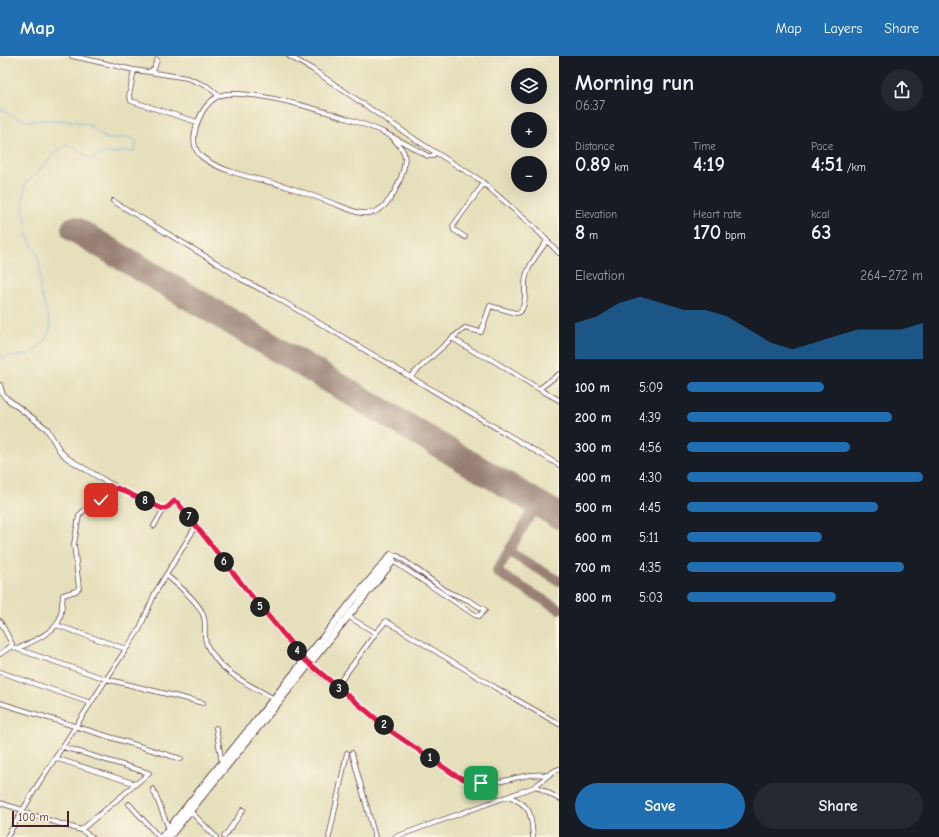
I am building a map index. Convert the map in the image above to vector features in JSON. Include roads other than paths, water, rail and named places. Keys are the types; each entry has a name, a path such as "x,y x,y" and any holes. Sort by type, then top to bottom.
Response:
{"highway":[{"path":"328,636 347,616 392,558"},
{"path":"162,837 171,833 306,662 392,558"},
{"path":"210,783 222,763 276,700"}],"street":[{"path":"72,56 134,70 187,78 208,86 219,96"},
{"path":"289,56 312,69 435,152 484,183 535,228 559,253"},
{"path":"149,72 154,69 157,60"},
{"path":"134,70 129,96 131,101 198,122"},
{"path":"393,138 403,151 404,155 401,176 387,204 376,211 365,214 286,187 226,169 210,162 201,156 195,145 194,133 205,107 213,99 227,94 238,93 258,95 344,118 384,133 428,156 433,156 435,152"},
{"path":"465,237 454,230 453,226 484,183"},
{"path":"113,202 241,279 272,294 559,465"},
{"path":"410,377 465,328 481,332 490,306 516,313 520,312 526,293 526,274 547,241"},
{"path":"452,338 478,354 489,358 539,390 559,400"},
{"path":"539,390 559,374"},
{"path":"0,385 2,393 6,398 47,428 60,451 67,458 117,488 164,509"},
{"path":"17,649 35,640 56,625 60,617 63,595 78,590 74,544 79,516 86,509 109,495 117,488"},
{"path":"154,526 164,509 172,502 176,501 306,662 392,732 459,777 486,784 537,774 548,775"},
{"path":"7,837 55,758 139,630 155,593 196,526"},
{"path":"398,556 448,592 468,600 485,610 479,616 475,615 392,558 398,556"},
{"path":"166,575 184,591 202,611 207,644 222,668 276,700"},
{"path":"347,616 376,632"},
{"path":"0,621 12,642 10,646 0,654"},
{"path":"342,679 376,632 385,621 387,621 496,688 559,724"},
{"path":"56,625 126,649"},
{"path":"10,646 106,680 203,703"},
{"path":"0,672 91,703"},
{"path":"0,704 181,759"},
{"path":"216,728 222,763"},
{"path":"63,747 148,773 81,830"},
{"path":"330,837 349,753 376,837"},
{"path":"55,758 136,784"},
{"path":"395,837 536,786 552,772 559,769"},
{"path":"536,786 559,799"},
{"path":"153,789 171,833"},
{"path":"509,796 519,801 530,811 533,837"},
{"path":"0,803 81,830 92,837"},
{"path":"129,804 159,837"},
{"path":"189,810 216,837"},
{"path":"224,837 243,810"}],"waterway":[{"path":"0,108 25,121 61,120 86,124 106,138 127,137 134,140 136,144 135,150 132,152 124,151 112,154 105,152 90,159 76,148 66,145 55,153 25,184 23,207 27,236 37,253 40,271 40,290 50,323 50,328 44,342 32,352 22,356 0,357"}]}
